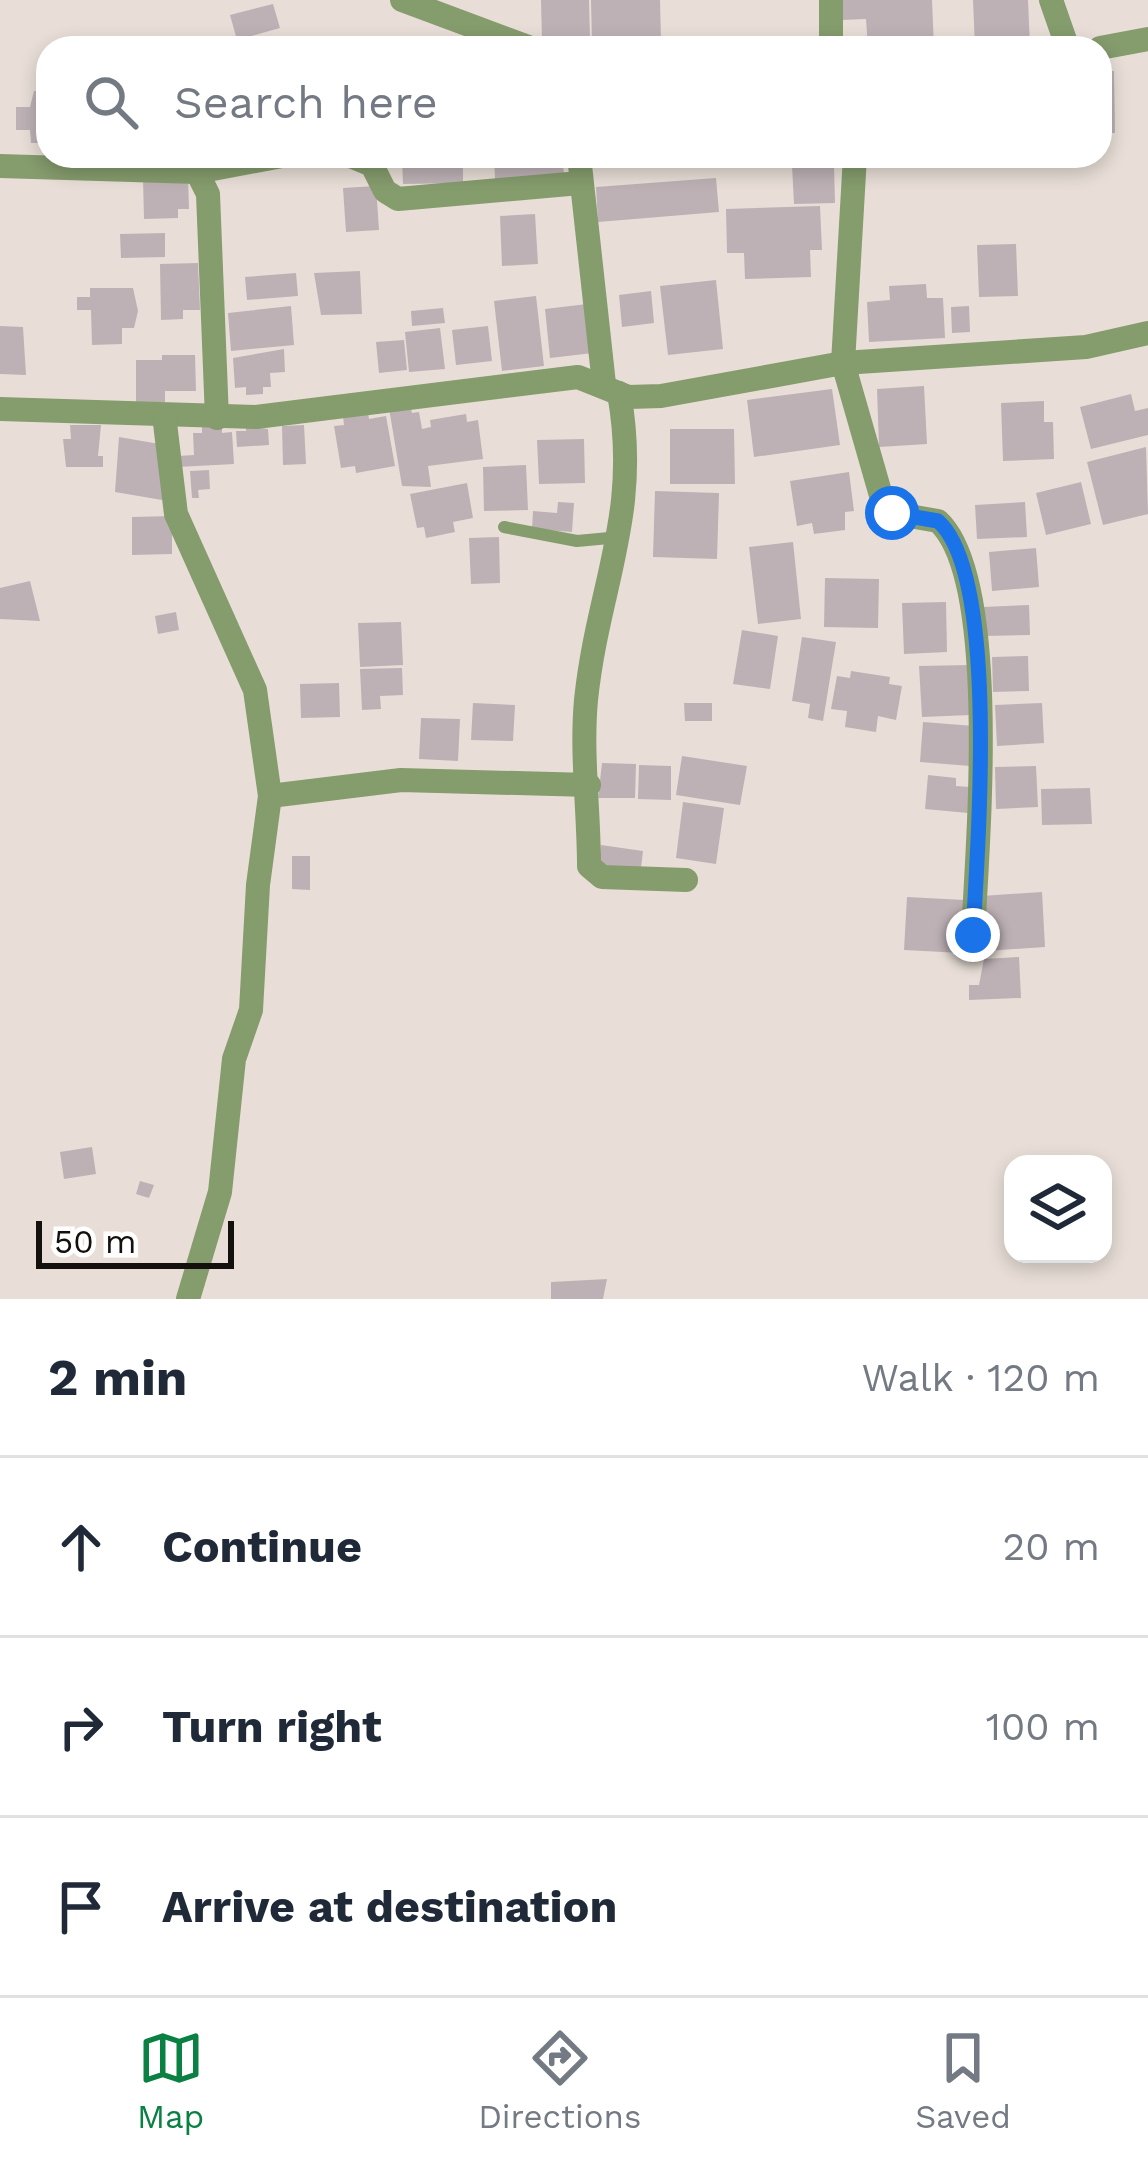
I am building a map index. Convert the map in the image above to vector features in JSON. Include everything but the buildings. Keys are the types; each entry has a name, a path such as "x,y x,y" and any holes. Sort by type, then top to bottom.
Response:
{"street":[{"path":"402,0 499,36"},
{"path":"830,0 831,36"},
{"path":"1052,0 1064,36"},
{"path":"1112,46 1148,39"},
{"path":"0,166 36,167"},
{"path":"66,168 197,172 218,168"},
{"path":"374,168 385,191 398,199 580,183"},
{"path":"579,168 611,388 629,450 621,537 592,654 585,707 593,873 686,880"},
{"path":"854,168 843,363 884,506 892,513 938,521 958,550 983,727 973,935"},
{"path":"197,172 208,194 217,418"},
{"path":"0,409 217,418 578,377 661,396 843,363 1086,347 1148,333"},
{"path":"164,415 176,514 255,690 270,796 258,885 251,1010 234,1058 220,1192 188,1299"},
{"path":"270,796 401,780 590,785"}],"lane":[{"path":"504,527 577,541 621,537"}],"route":[{"path":"892,513 938,521 958,550 980,677 983,727 973,935"}]}
